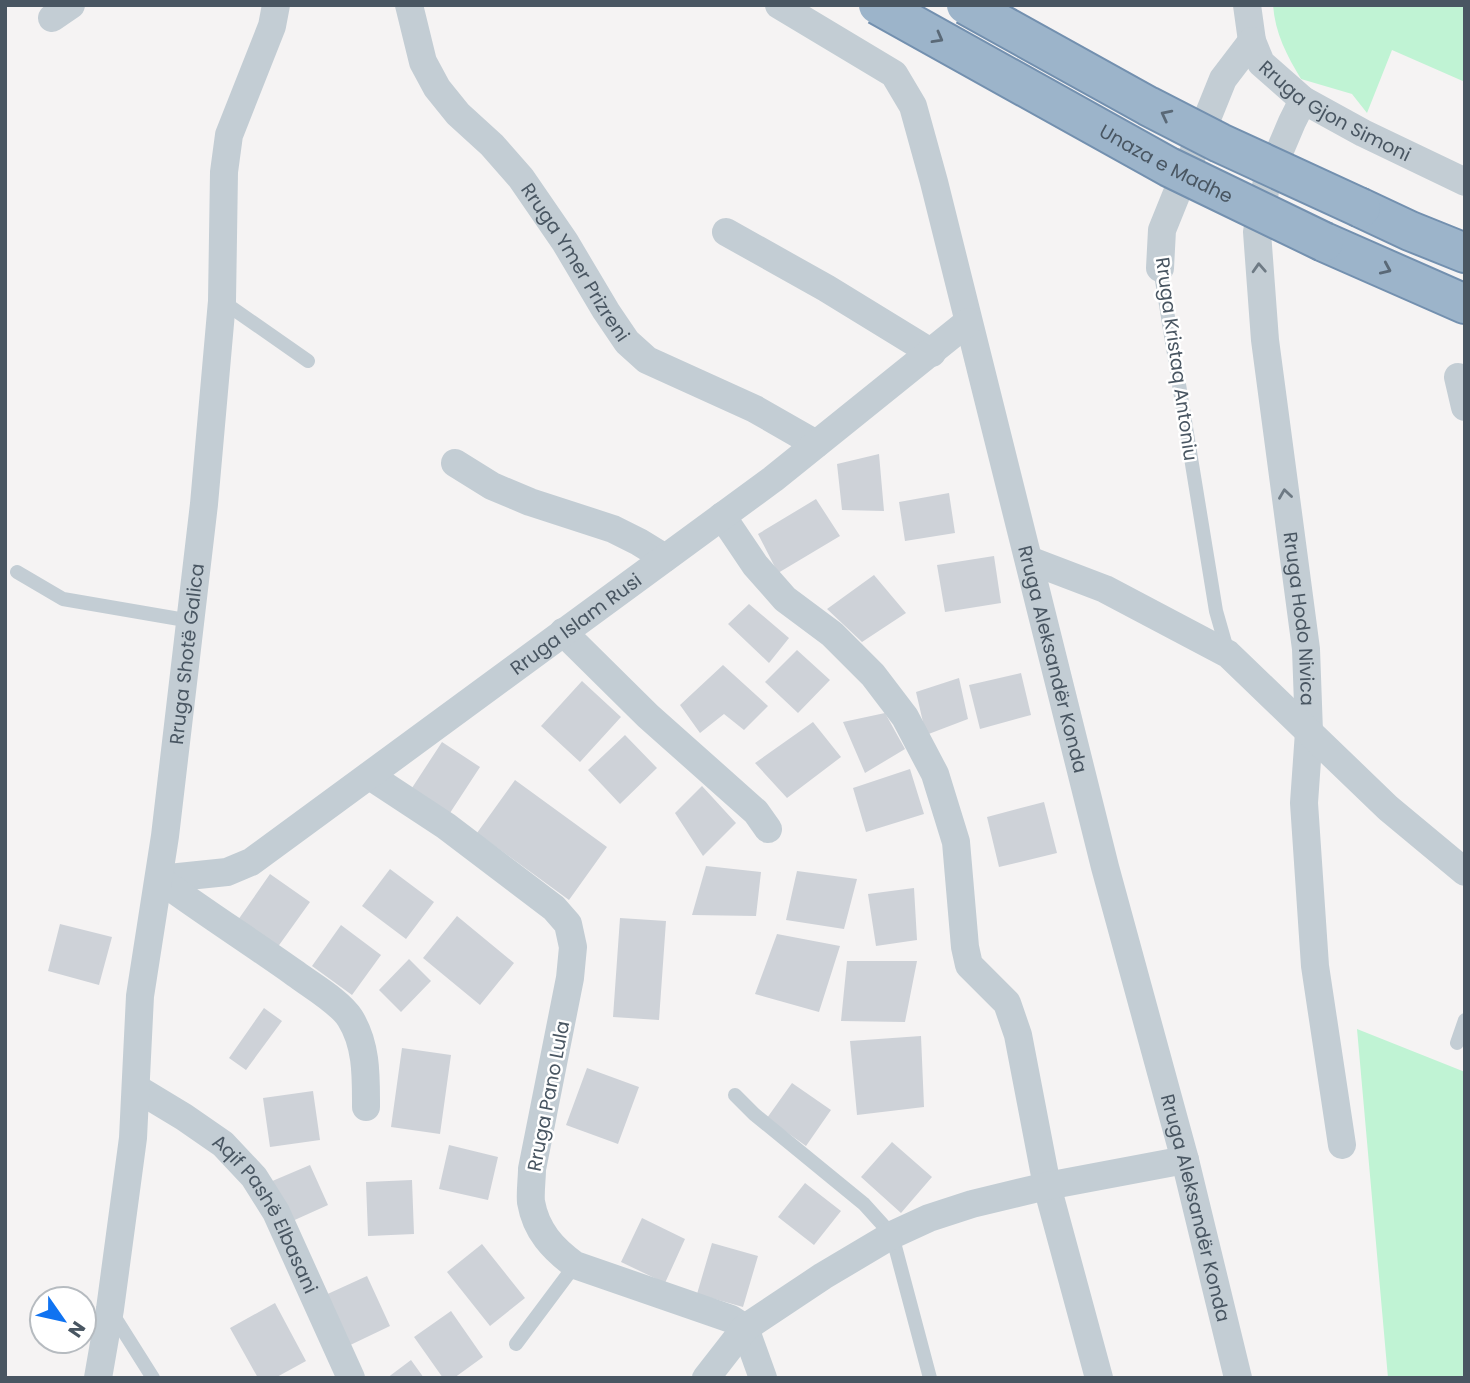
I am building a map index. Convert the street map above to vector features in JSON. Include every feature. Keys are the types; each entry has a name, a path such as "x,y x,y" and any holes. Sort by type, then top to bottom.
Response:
{"highway":[{"name":"Unaza e Madhe","path":"878,5 1169,167 1324,242 1465,304"},
{"path":"966,5 1220,143 1410,231 1465,253"}],"street":[{"name":"Rruga Shotë Galica","path":"98,1378 133,1138 140,996 159,879 204,504 222,300 223,172 229,135 272,26 276,5"},
{"name":"Rruga Ymer Prizreni","path":"409,5 423,62 437,88 457,114 492,145 521,178 565,242 627,342 647,360 755,410 816,444"},
{"name":"Rruga Aleksandër Konda","path":"779,5 894,74 913,106 1105,867 1185,1160 1238,1378"},
{"name":"Rruga Gjon Simoni","path":"1247,5 1252,41 1261,63 1303,100 1363,133 1465,182"},
{"name":"Rruga Kristaq Antoniu","path":"1160,268 1163,230 1223,79 1252,41"},
{"name":"Rruga Hodo Nivica","path":"1303,100 1266,181 1257,232 1265,340 1306,649 1309,732 1304,803 1315,966 1342,1145"},
{"path":"726,232 826,288 932,353"},
{"name":"Rruga Islam Rusi","path":"159,879 227,872 251,862 773,479 968,323"},
{"path":"1458,377 1465,407"},
{"path":"455,463 492,486 530,502 613,529 665,558"},
{"path":"722,516 755,565 785,599 832,634 873,674 905,717 935,774 956,842 969,965 1007,1003 1018,1035 1047,1186 1099,1378"},
{"path":"1029,559 1105,589 1228,654 1388,808 1465,872"},
{"path":"563,632 648,716 756,812 768,829"},
{"name":"Rruga Pano Lula","path":"370,776 446,826 554,908 568,924 573,947 570,978 532,1169 531,1201 544,1237 559,1254 575,1265 731,1319 745,1328"},
{"path":"159,879 328,997 349,1017 362,1043 366,1107"},
{"name":"Aqif Pashë Elbasani","path":"136,1088 223,1144 254,1177 276,1212 351,1378"},
{"path":"706,1378 745,1328 823,1276 892,1235 972,1204 1047,1186 1185,1160"},
{"path":"745,1328 763,1378"}],"lane":[{"name":"Rruga Kristaq Antoniu","path":"1160,268 1216,611 1228,654"},
{"path":"222,300 308,361"},
{"path":"17,572 63,599 191,621"},
{"path":"1457,1042 1465,1020"},
{"path":"735,1095 754,1114 864,1205 892,1235 930,1378"},
{"path":"516,1344 575,1265"},
{"path":"110,1309 153,1378"}],"green space":[{"path":"1273,5 1465,5 1465,82 1392,50 1367,113 1352,94 1301,79 1282,44"},
{"path":"1357,1029 1465,1072 1465,1378 1388,1378"}],"building":[{"path":"879,454 884,511 842,510 837,464"},
{"path":"949,493 955,533 905,541 899,502"},
{"path":"816,499 840,536 778,573 758,534"},
{"path":"994,556 1001,603 945,612 937,565"},
{"path":"874,575 906,613 862,642 827,609"},
{"path":"749,604 789,638 769,663 728,624"},
{"path":"797,650 830,680 798,713 765,682"},
{"path":"723,665 768,706 744,730 724,714 700,733 680,705"},
{"path":"1021,673 1031,715 980,729 969,685"},
{"path":"959,678 968,719 926,735 916,692"},
{"path":"582,681 621,717 580,762 541,726"},
{"path":"885,713 905,749 865,773 843,722"},
{"path":"813,722 841,757 787,798 755,763"},
{"path":"625,735 657,768 620,804 588,770"},
{"path":"442,742 480,767 448,816 410,791"},
{"path":"910,769 924,814 866,832 853,788"},
{"path":"515,780 607,847 569,900 477,833"},
{"path":"702,786 736,823 703,856 675,813"},
{"path":"1044,802 1057,853 999,867 987,817"},
{"path":"706,866 761,872 756,916 692,915"},
{"path":"390,869 434,902 406,939 362,906"},
{"path":"797,871 857,879 844,929 786,920"},
{"path":"270,874 310,902 277,948 238,920"},
{"path":"914,888 917,940 876,946 868,894"},
{"path":"457,916 514,963 480,1005 423,958"},
{"path":"620,918 666,921 659,1020 613,1017"},
{"path":"60,924 112,937 99,985 48,971"},
{"path":"341,925 381,955 352,995 312,966"},
{"path":"777,934 840,946 819,1012 755,994"},
{"path":"409,959 431,981 401,1012 379,990"},
{"path":"847,961 917,961 905,1022 841,1021"},
{"path":"264,1008 282,1021 246,1070 229,1058"},
{"path":"921,1036 924,1107 857,1115 850,1041"},
{"path":"402,1048 451,1055 440,1134 391,1127"},
{"path":"587,1068 639,1087 618,1144 566,1125"},
{"path":"792,1083 831,1110 806,1146 767,1118"},
{"path":"313,1091 320,1140 270,1147 263,1098"},
{"path":"892,1142 932,1177 901,1213 861,1177"},
{"path":"449,1145 498,1157 488,1200 439,1189"},
{"path":"310,1165 328,1205 288,1223 270,1182"},
{"path":"412,1180 414,1234 368,1236 366,1182"},
{"path":"805,1183 841,1211 814,1245 778,1217"},
{"path":"642,1218 685,1239 665,1283 621,1262"},
{"path":"712,1243 758,1256 743,1307 697,1294"},
{"path":"482,1244 525,1298 490,1326 447,1272"},
{"path":"367,1276 390,1326 344,1348 321,1297"},
{"path":"275,1303 306,1361 275,1378 258,1378 230,1328"},
{"path":"451,1311 483,1357 454,1378 443,1378 414,1337"},
{"path":"411,1360 424,1378 387,1378"}]}
